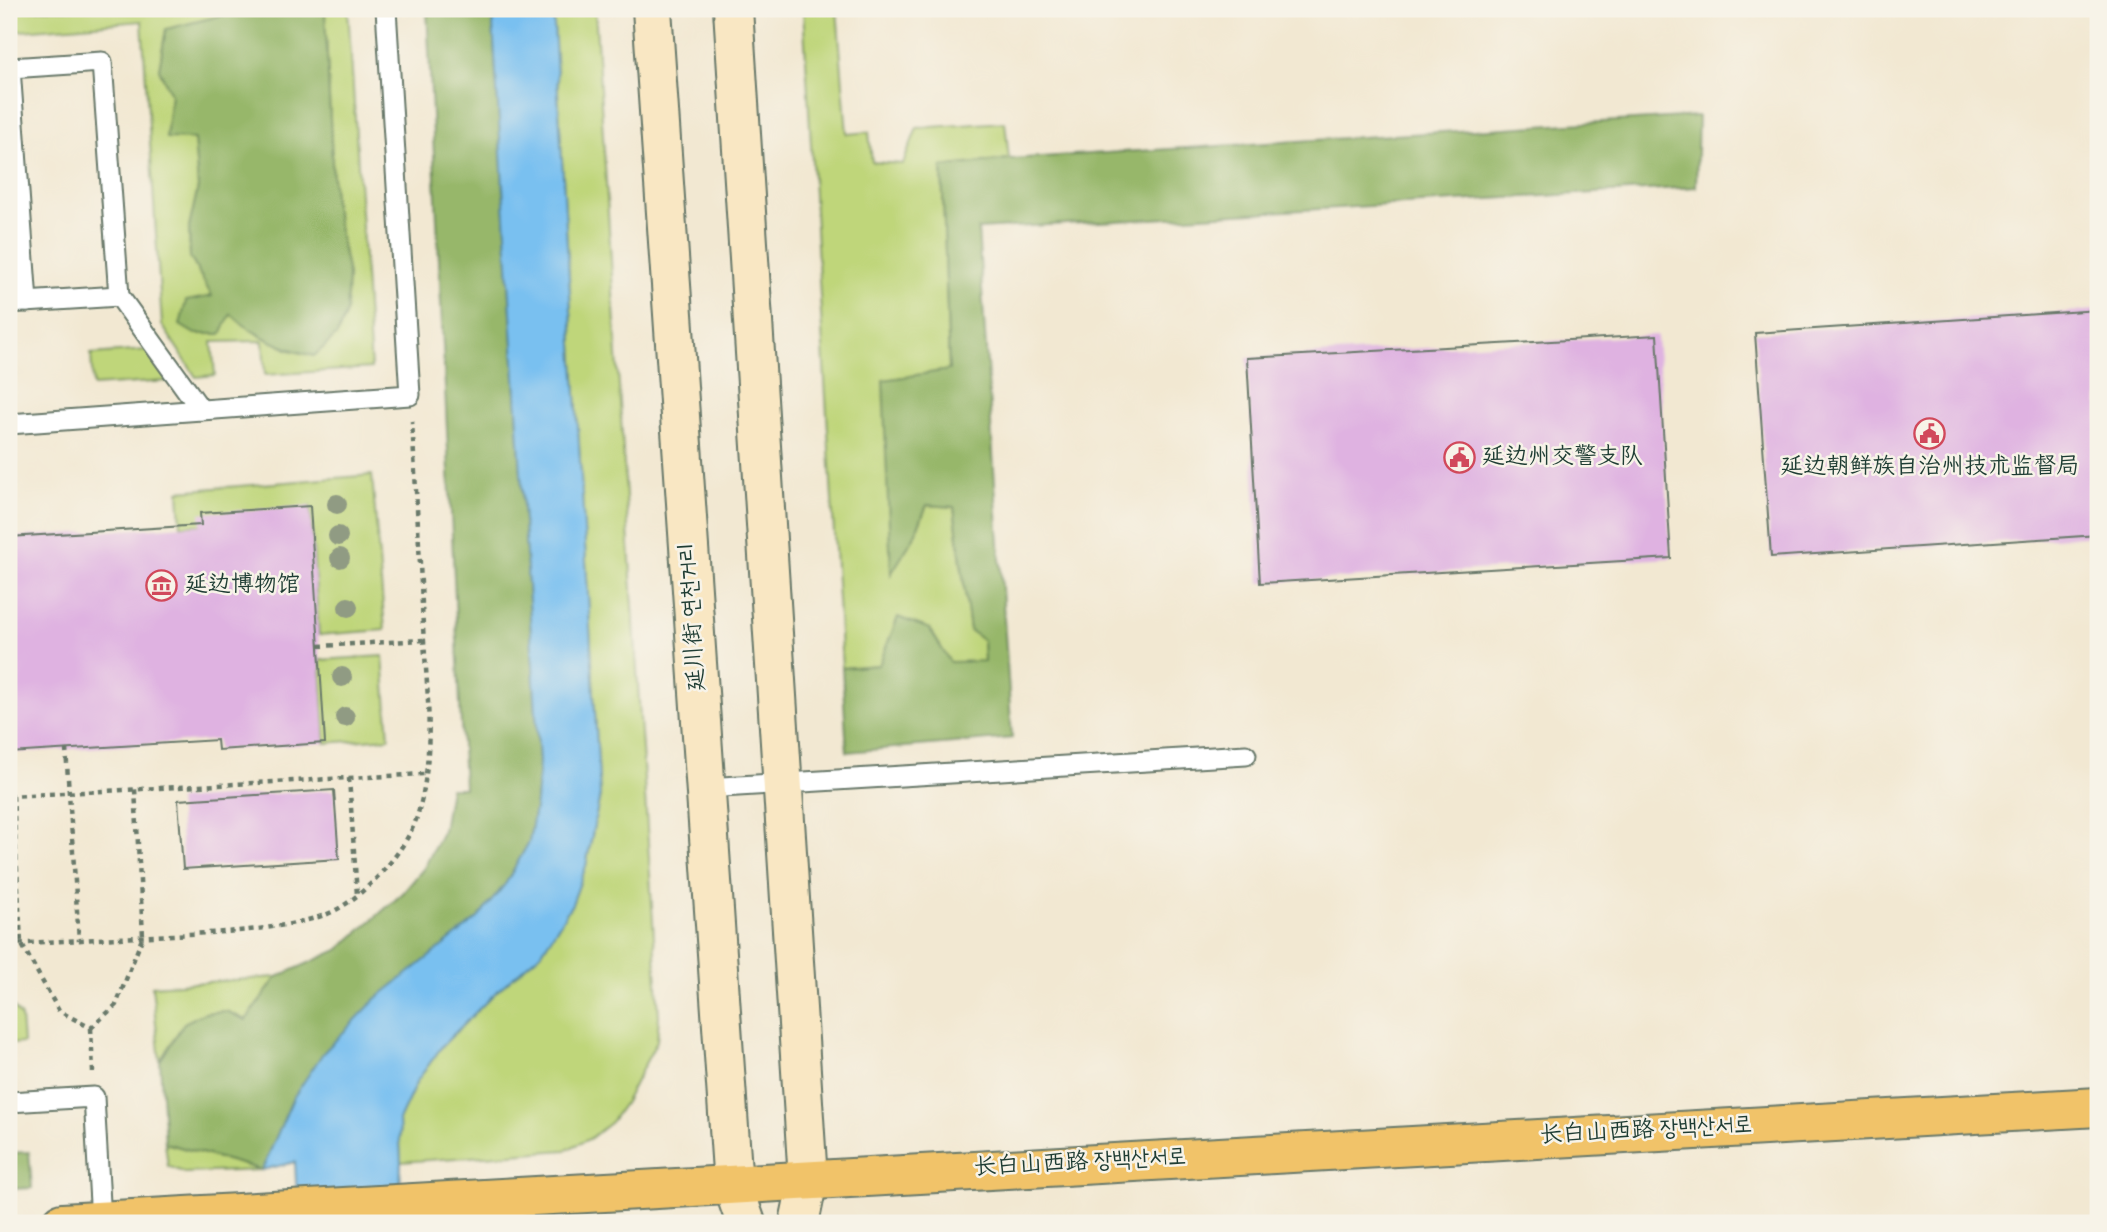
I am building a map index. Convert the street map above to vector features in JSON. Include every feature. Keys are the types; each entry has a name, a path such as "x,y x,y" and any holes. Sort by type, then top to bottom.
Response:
{"main road":[{"name":"延川街 연천거리","path":"652,9 733,1186 746,1223"},
{"path":"733,9 808,1180 799,1223"},
{"name":"长白山西路 장백산서로","path":"62,1223 2098,1107"}],"lane":[{"path":"9,424 410,395 386,9"},
{"path":"119,296 18,303 10,68 102,62 119,296 201,410"},
{"path":"705,788 1246,755"},
{"path":"9,1102 94,1097 101,1221"}],"path":[{"path":"9,944 242,931 290,924 327,914 357,895 382,872 404,845 416,818 425,774 429,726 410,395"},
{"path":"319,646 424,640"},
{"path":"66,749 79,940"},
{"path":"91,1028 59,1011 21,943 11,796 425,774"},
{"path":"349,778 357,895"},
{"path":"94,1097 91,1028 116,1004 144,936 135,789"}],"green space":[{"path":"248,9 166,29 159,69 171,94 166,138 194,138 198,187 189,228 190,257 212,296 243,325 289,350 314,356 337,335 346,313 348,275 334,203 325,13 318,9 348,9 371,368 265,375 263,341 212,342 215,375 196,377 162,325 142,21 9,32 9,11"},
{"path":"248,9 318,9 325,12 334,203 348,275 346,313 337,335 314,356 270,341 231,314 221,334 195,334 180,325 186,301 212,296 190,257 189,228 198,187 194,139 166,138 171,94 159,69 166,29"},
{"path":"427,9 492,9 539,762 536,802 529,842 506,883 478,918 433,954 293,1098 262,1170 165,1143 160,1061 184,1023 204,1013 226,1011 246,1020 277,977 338,950 403,893 424,868 443,830 450,788 464,788"},
{"path":"553,9 595,9 659,1016 657,1041 625,1102 611,1122 591,1138 566,1150 401,1162 399,1120 417,1081 443,1045 497,991 542,952 572,904 586,866 600,795"},
{"path":"803,9 837,9 847,134 869,132 872,162 903,164 917,128 1005,122 1009,159 942,167 949,370 883,380 914,537 927,505 954,507 970,630 983,640 984,662 950,662 930,630 879,665 842,668"},
{"path":"1698,116 1696,187 978,229 1012,738 847,752 842,668 879,665 898,617 930,629 950,662 984,661 983,640 970,631 954,507 927,505 914,537 891,574 883,380 949,370 942,167 1009,159"},
{"path":"147,350 168,381 93,386 91,354"},
{"path":"372,475 385,630 319,635 310,506 181,526 179,491"},
{"path":"383,656 389,738 325,743 320,660"},
{"path":"277,977 246,1020 226,1011 204,1013 184,1023 160,1061 152,986"},
{"path":"9,1002 21,1017 23,1043 9,1044"},
{"path":"165,1143 262,1170 185,1173 168,1166"},
{"path":"29,1152 32,1188 9,1189 9,1153"}],"water":[{"path":"492,9 553,9 600,795 586,866 572,904 542,952 497,991 443,1045 417,1081 399,1120 399,1223 298,1223 295,1162 262,1170 293,1098 323,1053 377,998 478,918 506,883 529,842 536,802 539,762"}],"building":[{"name":"延边朝鲜族自治州技术监督局","path":"2098,310 2098,535 1771,557 1755,333"},
{"name":"延边州交警支队","path":"1657,335 1671,558 1260,583 1247,358"},
{"name":"延边博物馆","path":"310,506 325,743 218,750 217,740 9,753 9,537 201,525 200,513"},
{"path":"334,790 339,859 183,869 178,800"}],"place":[{"name":"延边朝鲜族自治州技术监督局","path":"1930,434"},
{"name":"延边州交警支队","path":"1459,458"},
{"name":"延边博物馆","path":"162,586"}]}
